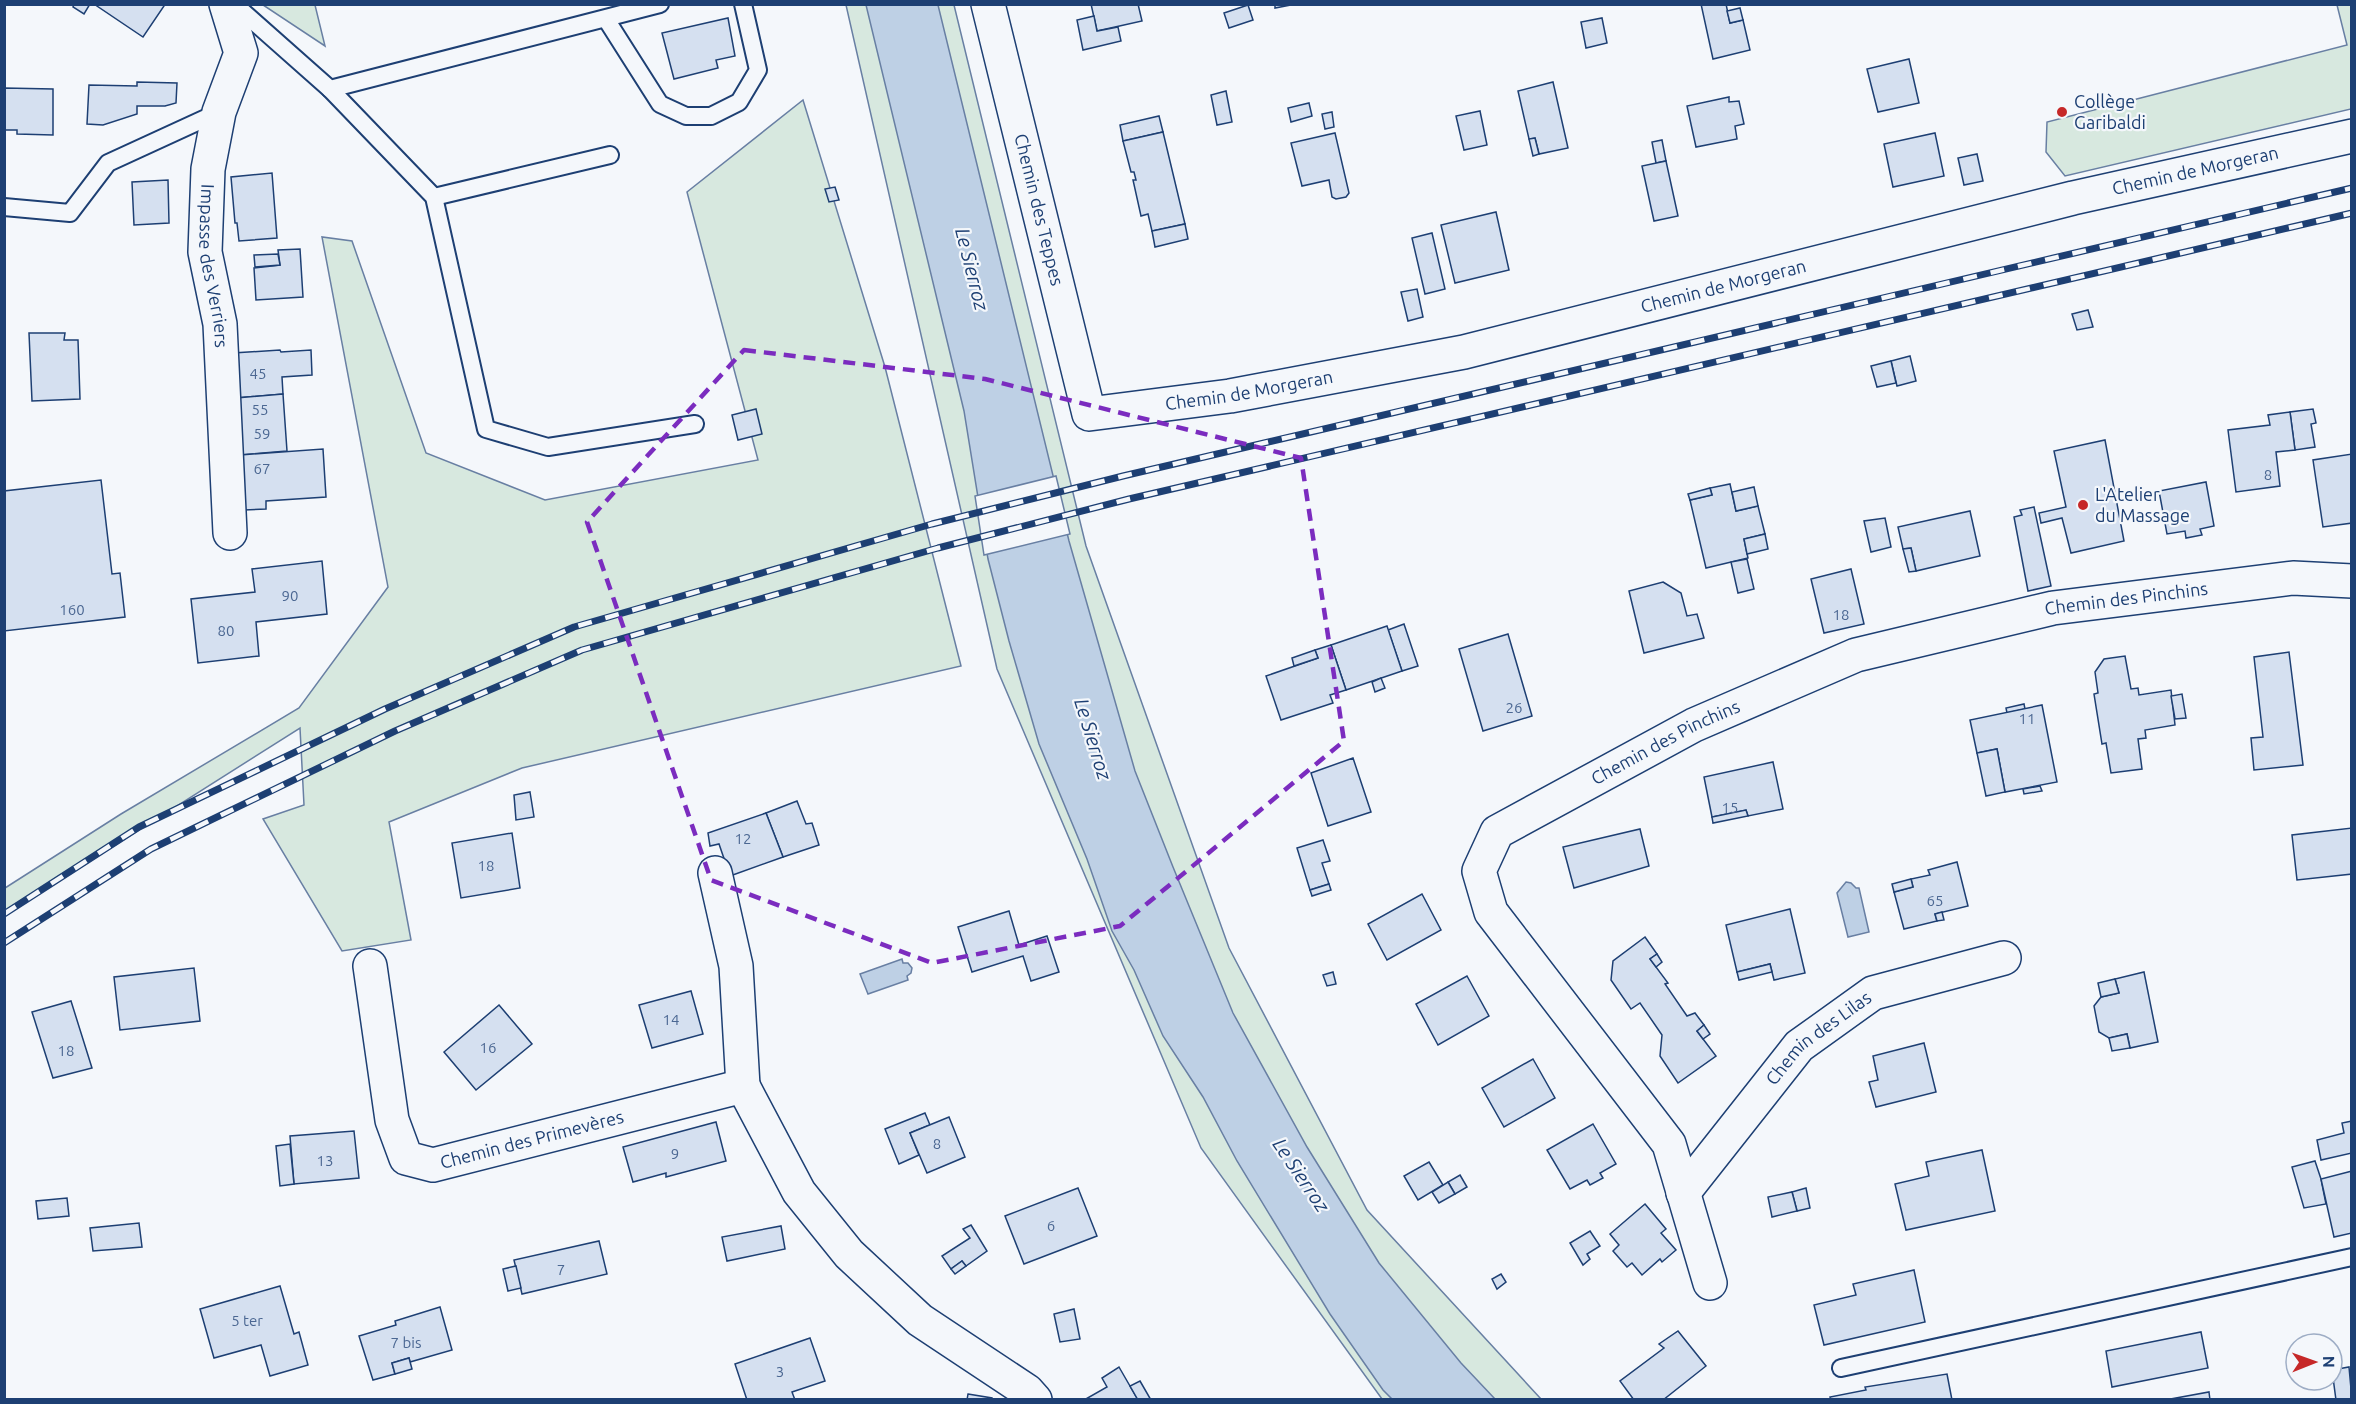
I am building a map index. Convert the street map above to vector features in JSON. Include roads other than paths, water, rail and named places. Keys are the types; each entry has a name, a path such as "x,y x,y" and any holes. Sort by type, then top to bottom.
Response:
{"street":[{"name":"Impasse des Verriers","path":"226,4 240,53 219,112 208,169 205,252 220,324 230,533"},
{"name":"Chemin des Teppes","path":"988,4 1089,414"},
{"name":"Chemin de Morgeran","path":"1089,414 1230,396 1464,352 2073,198 2352,136"},
{"name":"Chemin des Pinchins","path":"1710,1283 1668,1144 1491,912 1479,871 1497,832 1694,725 1856,654 2053,608 2294,578 2352,581"},
{"path":"715,873 736,966 743,1086 799,1192 849,1254 920,1320 1027,1391 1035,1400"},
{"name":"Chemin des Lilas","path":"1683,1193 1799,1046 1873,993 2004,958"},
{"name":"Chemin des Primevères","path":"370,966 392,1120 406,1158 433,1165 743,1086"}],"lane":[{"path":"234,4 330,89 434,197 486,429 548,447 695,424"},
{"path":"330,89 660,4"},
{"path":"606,19 660,104 686,116 711,116 739,102 758,70 743,4"},
{"path":"4,207 70,213 108,163 219,112"},
{"path":"434,197 610,154"},
{"path":"1841,1368 2352,1257"}],"water":[{"name":"Le Sierroz","path":"866,5 938,5 1069,541 1135,771 1233,1013 1307,1147 1379,1263 1461,1363 1495,1399 1392,1399 1383,1390 1330,1314 1237,1161 1203,1097 1163,1036 1134,970 1112,931 1087,859 1039,744 1009,641 988,559 964,411"},
{"path":"1846,882 1859,888 1869,932 1848,937 1837,893"},
{"path":"902,959 903,963 908,963 912,968 911,973 907,976 908,980 868,994 860,974"}],"railway":[{"path":"4,914 139,827 385,709 574,627 932,524 1123,476 2352,188"},
{"path":"4,943 151,849 395,731 582,650 938,548 1129,499 2352,213"}],"place":[{"name":"Collège Garibaldi","path":"2062,112"},
{"name":"L'Atelier du Massage","path":"2083,505"}]}
